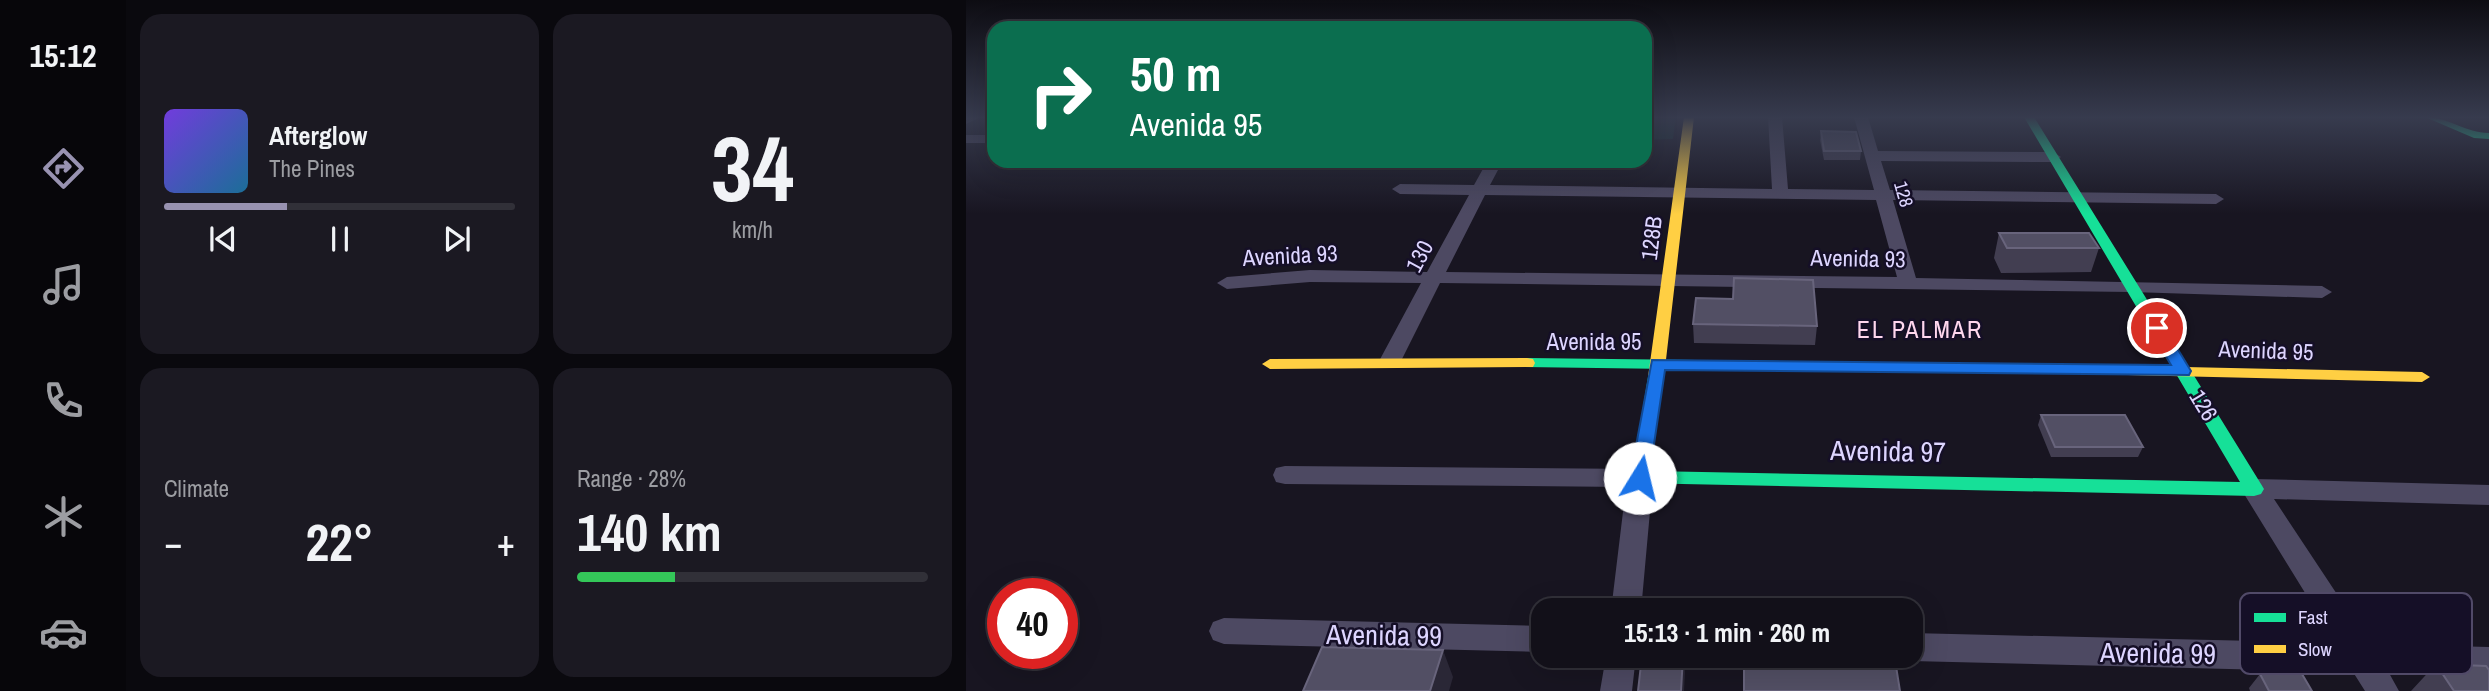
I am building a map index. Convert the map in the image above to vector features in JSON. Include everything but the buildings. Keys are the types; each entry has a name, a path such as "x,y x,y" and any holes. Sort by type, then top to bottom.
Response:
{"street":[{"name":"128B","path":"1640,478 1658,364 1685,149"},
{"path":"1777,149 1780,192"},
{"name":"128","path":"1869,149 1908,283"},
{"name":"126","path":"2048,149 2254,489 2321,593"},
{"path":"1871,156 2053,157"},
{"name":"130","path":"1389,363 1436,278 1490,170"},
{"path":"1401,189 2077,195 2216,199"},
{"name":"Avenida 93","path":"1227,283 1310,276 2131,286 2322,292"},
{"name":"Avenida 95","path":"1270,364 1658,364 2422,377"},
{"name":"Avenida 97","path":"1285,475 1640,478 2489,495"},
{"path":"1627,598 1640,478"},
{"name":"Avenida 99","path":"1224,631 1531,639"},
{"name":"Avenida 99","path":"1923,648 2240,655"},
{"path":"1616,691 1619,668"},
{"name":"126","path":"2372,674 2383,691"}],"traffic: fast":[{"path":"2049,149 2254,489"},
{"path":"1527,363 2048,369"},
{"path":"1656,377 1640,478 2254,489"}],"traffic: slow":[{"path":"1656,377 1685,149"},
{"path":"1270,364 1527,363"},
{"path":"2048,369 2422,377"}],"district":[{"name":"EL PALMAR","path":"1920,329"}],"route":[{"path":"1640,478 1658,364 2183,371 2157,328"}]}
